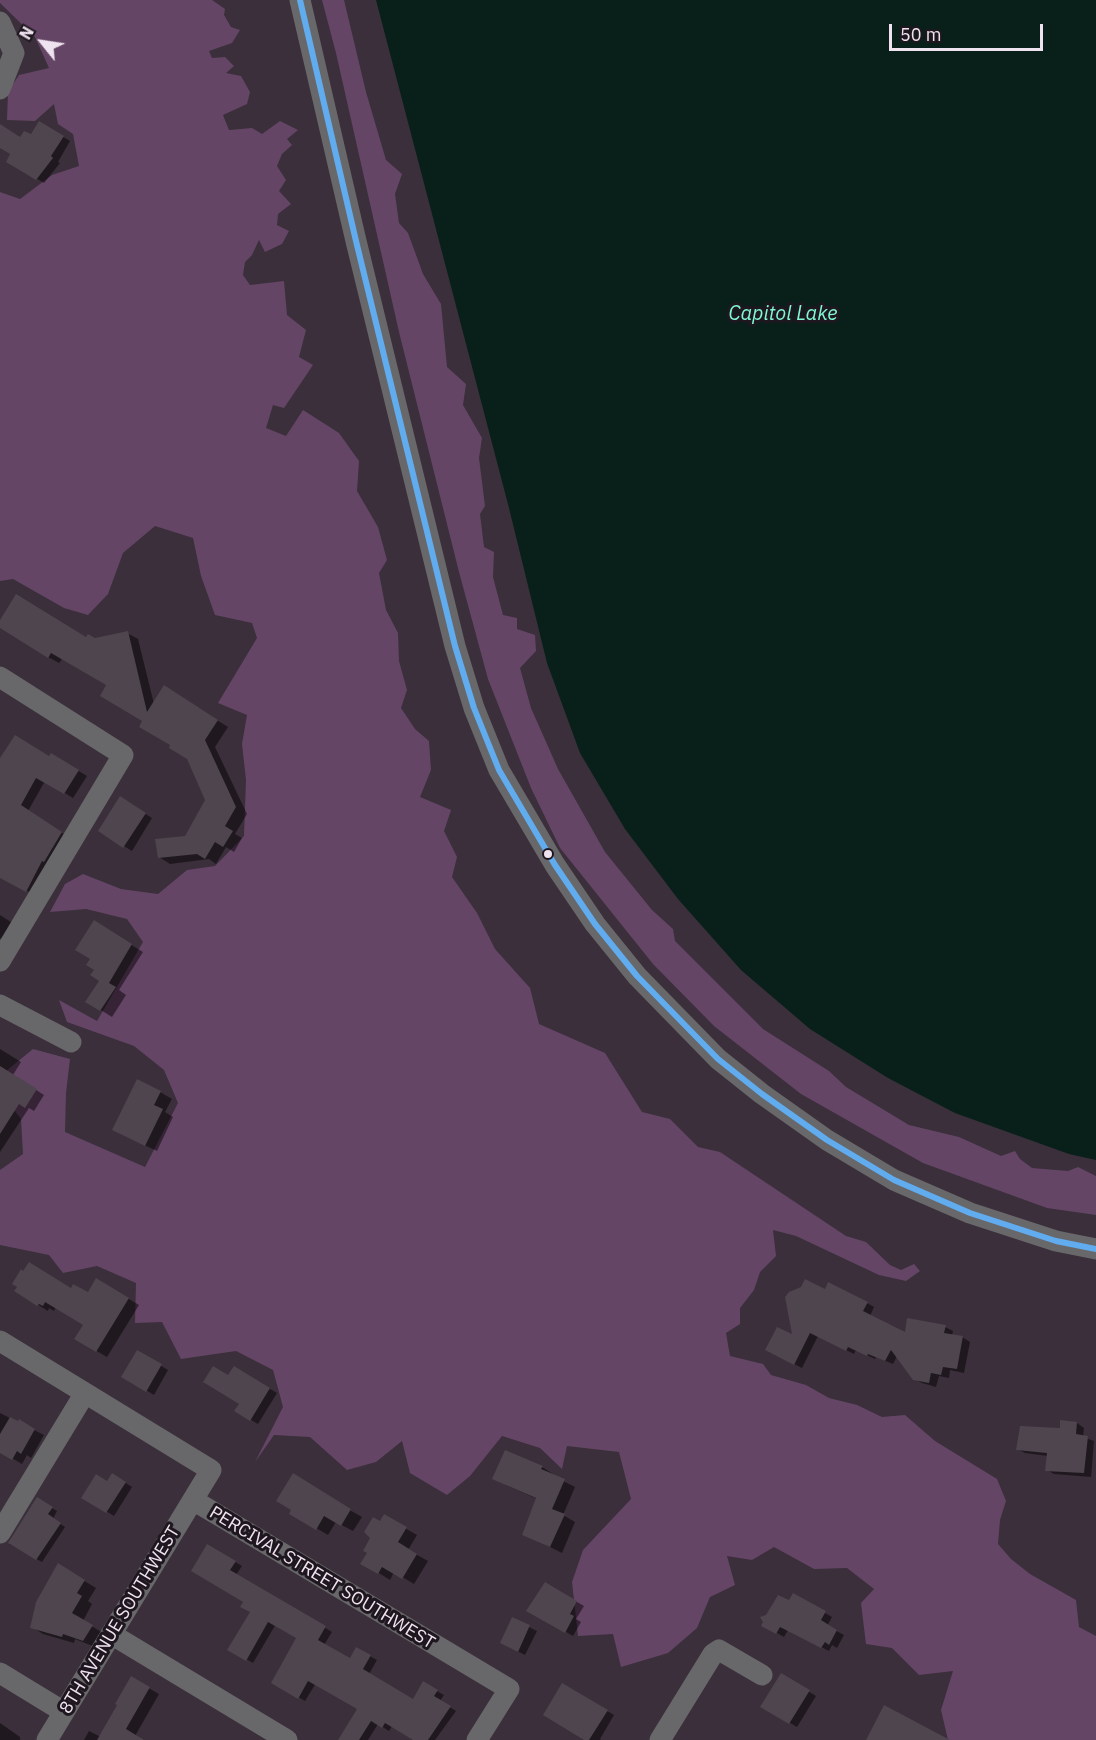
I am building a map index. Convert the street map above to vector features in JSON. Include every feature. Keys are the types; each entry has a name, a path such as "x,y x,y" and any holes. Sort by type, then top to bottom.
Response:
{"street":[{"path":"300,0 455,646 474,708 499,770 555,865 595,924 637,976 679,1021 718,1059 799,1121 894,1180 970,1213 1056,1241 1096,1250"},
{"path":"0,22 14,53 0,89"},
{"path":"0,677 123,755 0,961"},
{"path":"0,1005 71,1042"},
{"name":"PERCIVAL STREET SOUTHWEST","path":"0,1341 211,1470 193,1500 508,1689 477,1740"},
{"path":"0,1533 86,1393"},
{"name":"8TH AVENUE SOUTHWEST","path":"47,1740 193,1500"},
{"path":"111,1634 287,1740"},
{"path":"660,1740 713,1654 719,1650 762,1675"},
{"path":"0,1672 64,1712"}],"shaded area":[{"path":"0,0 212,0 225,9 224,15 231,27 240,30 232,43 209,51 212,58 225,57 234,66 226,73 241,76 250,92 247,104 223,115 229,130 252,128 262,134 280,121 298,130 287,139 292,145 282,154 277,166 286,180 279,191 291,204 278,214 277,225 289,231 282,244 265,252 259,240 252,255 245,262 243,275 250,285 284,281 287,315 306,330 299,357 313,365 284,408 273,405 266,428 286,436 303,410 339,433 359,461 357,491 378,527 387,560 379,573 386,610 398,633 399,661 407,690 401,708 415,729 429,741 431,770 420,797 451,810 444,831 457,857 452,877 477,913 495,949 530,988 539,1024 605,1053 642,1112 670,1119 698,1147 720,1152 846,1236 866,1242 890,1265 901,1270 914,1264 920,1271 906,1281 879,1275 796,1236 773,1230 776,1256 760,1272 754,1290 740,1308 740,1324 726,1333 730,1356 763,1364 771,1375 806,1385 829,1398 857,1405 882,1417 905,1415 935,1441 997,1479 1006,1501 1000,1520 998,1544 1011,1559 1030,1574 1076,1600 1079,1627 1096,1636 1096,1740 948,1740 941,1710 953,1671 919,1675 892,1648 866,1644 861,1603 874,1589 847,1568 814,1569 774,1547 752,1560 727,1556 735,1585 710,1597 697,1628 668,1653 621,1667 613,1634 578,1636 572,1582 583,1550 631,1499 619,1452 567,1446 562,1469 540,1448 502,1436 470,1476 447,1495 410,1473 402,1441 376,1462 347,1470 310,1437 274,1435 255,1462 283,1407 273,1370 236,1351 181,1359 162,1322 135,1323 136,1283 97,1266 63,1273 49,1255 0,1245 0,1170 23,1154 21,1119 0,1092 0,1076 33,1049 70,1059 65,1132 145,1167 178,1103 164,1070 134,1046 67,1022 59,1000 97,1021 143,942 127,919 86,909 50,912 65,884 83,874 121,889 158,894 187,870 215,866 244,836 246,780 242,744 247,715 218,703 257,638 252,623 215,615 201,576 193,538 155,526 123,553 108,594 88,615 64,608 13,579 0,581 0,192 20,199 52,175 79,166 73,134 58,124 54,104 35,121 7,120 8,92 19,75 49,68 35,37 0,3"},
{"path":"322,0 344,0 366,92 386,160 402,174 395,194 399,223 408,233 423,274 441,304 447,367 466,384 463,405 482,438 479,458 485,506 480,514 484,547 494,552 493,577 503,615 517,618 517,629 535,635 536,651 520,668 531,708 558,769 605,852 652,910 673,929 675,941 763,1029 829,1071 846,1087 909,1125 959,1137 1001,1156 1015,1151 1020,1159 1032,1168 1068,1171 1078,1167 1096,1176 1096,1215 1047,1208 923,1163 801,1094 714,1026 653,964 560,848 531,788 488,679 399,332"}],"water":[{"name":"Capitol Lake","path":"376,0 1096,0 1096,1160 1069,1154 955,1113 888,1078 810,1029 741,970 678,899 625,829 580,753 547,663 509,508"}],"building":[{"path":"39,121 64,136 51,156 53,158 36,180 6,162 10,154 0,148 0,124 20,137 24,131 31,134"},
{"path":"16,594 86,637 88,634 95,638 128,631 147,712 164,685 218,720 205,740 236,807 225,826 233,831 223,847 215,842 205,859 197,854 158,858 155,839 185,836 205,800 187,759 169,748 170,745 139,727 142,721 100,696 106,685 51,653 48,658 0,628 0,620"},
{"path":"15,735 49,756 51,753 79,770 64,794 36,778 21,805 62,832 44,862 42,861 26,892 0,878 0,758"},
{"path":"120,796 146,813 123,848 98,831"},
{"path":"94,920 132,944 109,983 116,987 100,1011 85,1002 99,981 90,975 94,970 86,965 90,959 75,950"},
{"path":"0,1066 37,1089 25,1108 19,1104 0,1134"},
{"path":"137,1079 161,1091 154,1105 163,1109 145,1146 112,1130"},
{"path":"29,1262 71,1288 73,1284 88,1292 96,1278 129,1298 96,1352 74,1339 83,1325 45,1302 43,1306 39,1304 37,1306 14,1291 17,1287 12,1284 21,1269 23,1271"},
{"path":"805,1279 825,1289 828,1282 868,1302 863,1311 905,1332 907,1318 946,1325 944,1333 963,1336 957,1369 943,1367 941,1375 931,1373 929,1383 913,1380 891,1350 885,1361 848,1347 846,1351 810,1333 794,1365 765,1350 777,1327 792,1334 785,1297 789,1292 801,1287"},
{"path":"137,1350 162,1364 146,1392 121,1377"},
{"path":"213,1366 228,1375 234,1366 270,1388 250,1421 234,1411 239,1404 203,1382"},
{"path":"10,1417 18,1421 19,1419 35,1429 21,1454 17,1451 12,1460 0,1453 0,1434"},
{"path":"1060,1420 1077,1422 1076,1434 1088,1436 1084,1473 1045,1471 1047,1453 1016,1450 1020,1426 1060,1428"},
{"path":"505,1450 543,1466 541,1469 565,1479 552,1509 565,1514 550,1547 522,1535 536,1498 492,1479"},
{"path":"112,1473 126,1482 106,1513 81,1498 96,1474 107,1481"},
{"path":"293,1473 351,1509 341,1526 324,1516 316,1530 289,1514 291,1510 276,1501"},
{"path":"37,1497 53,1507 48,1514 61,1523 36,1560 8,1543"},
{"path":"384,1514 407,1527 398,1542 417,1554 402,1579 382,1567 378,1574 360,1564 367,1553 363,1551 370,1538 364,1532 373,1517 380,1521"},
{"path":"207,1544 236,1561 230,1570 326,1626 318,1640 350,1658 356,1647 371,1655 363,1669 413,1699 423,1681 438,1690 434,1696 451,1706 428,1740 413,1740 385,1723 382,1728 371,1721 359,1740 338,1740 357,1709 308,1681 298,1699 271,1683 296,1638 268,1622 246,1661 227,1650 250,1612 240,1607 243,1602 191,1571"},
{"path":"58,1563 85,1580 77,1593 82,1596 72,1613 93,1625 83,1641 63,1634 62,1637 30,1628 36,1602"},
{"path":"545,1582 577,1601 570,1614 574,1616 565,1633 526,1611"},
{"path":"793,1593 826,1611 821,1620 837,1630 829,1645 825,1642 821,1648 780,1627 776,1634 761,1626 763,1622 760,1617 766,1615 778,1595 789,1600"},
{"path":"512,1617 530,1625 518,1652 500,1643"},
{"path":"781,1673 810,1690 789,1724 760,1707"},
{"path":"131,1676 150,1687 126,1729 144,1740 97,1740 117,1705 115,1704"},
{"path":"562,1683 608,1710 589,1740 584,1740 543,1715"},
{"path":"884,1705 950,1740 866,1740"}],"transit line":[{"path":"300,0 455,646 474,708 499,770 555,865 595,924 637,976 718,1059 762,1094 827,1140 894,1180 970,1213 1056,1241 1096,1249"}]}
